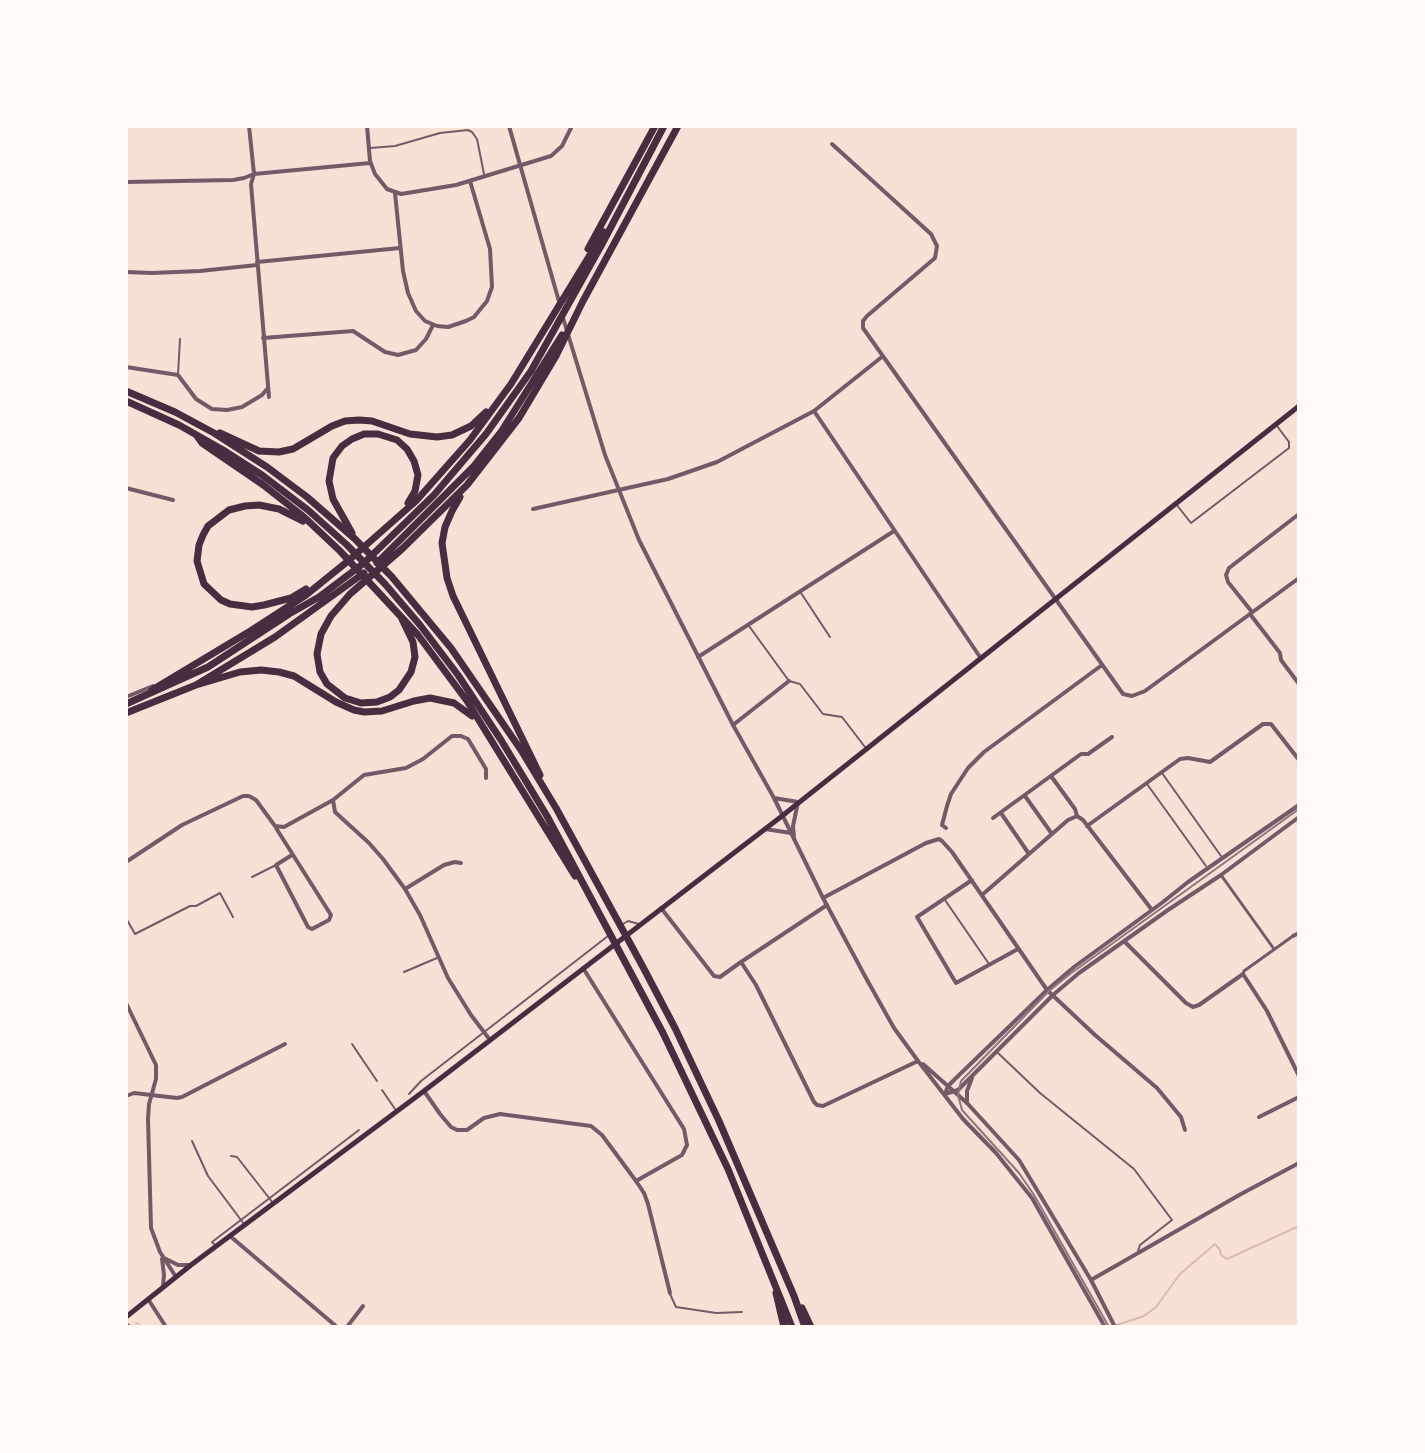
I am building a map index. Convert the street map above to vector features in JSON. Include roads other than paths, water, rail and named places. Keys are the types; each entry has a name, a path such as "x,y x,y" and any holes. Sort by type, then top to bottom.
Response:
{"highway":[{"path":"214,433 269,453 293,449 345,421 372,421 410,434 430,437 452,435 471,426 485,414 502,391 561,299 655,126"},
{"path":"126,704 208,667 319,597 364,563 434,495 486,434 531,371 638,179 664,126"},
{"path":"401,617 413,642 415,657 408,680 399,690 384,700 361,703 345,698 327,684 320,672 317,654 321,634 331,616 350,594 402,549 467,485 497,449 536,392 678,126"},
{"path":"141,698 306,595 416,501 453,460 511,384 648,157"},
{"path":"196,685 311,613 397,544 474,466 501,432 583,301"},
{"path":"126,391 214,433 295,487 355,539 435,627 521,750 632,946 697,1073 805,1327"},
{"path":"126,401 196,434 235,457 308,510 344,548 448,674 598,912"},
{"path":"196,434 202,443 278,496 314,528"},
{"path":"355,539 333,499 329,481 333,458 352,439 370,434 385,435 397,440 411,455 418,475 415,491 397,517"},
{"path":"467,485 445,527 442,543 447,578 556,808"},
{"path":"329,576 291,598 252,607 237,606 221,600 204,584 197,553 208,526 229,510 259,505 279,509 344,548 385,584 446,659 547,816 696,1099 741,1198 792,1327"},
{"path":"126,713 196,685 250,670 272,670 301,680 354,710 373,712 421,699 441,699 463,708 482,727"},
{"path":"774,1279 784,1327"},
{"path":"794,1296 811,1327"}],"main road":[{"path":"126,1317 230,1236 243,1222 424,1091 782,816 1299,406"}],"street":[{"path":"249,126 269,397"},
{"path":"367,126 370,163 380,182 395,193 431,191 551,156 558,151 572,126"},
{"path":"509,126 605,455 618,491 664,591 894,1028 963,1119 996,1153 1032,1198 1105,1326"},
{"path":"832,144 931,234 937,246 935,258 930,264 863,321 863,328 1123,694 1139,695 1299,578"},
{"path":"126,182 233,180 254,174 370,163"},
{"path":"395,193 404,281 410,298 425,321 448,327 474,317 487,301 492,287 490,249 470,181"},
{"path":"126,272 152,273 257,264 400,248"},
{"path":"263,338 353,331 385,352 398,355 416,350 433,325"},
{"path":"533,509 668,479 717,462 814,411 883,356"},
{"path":"126,367 178,375 196,399 212,409 242,407 268,388"},
{"path":"814,411 980,657"},
{"path":"126,488 173,500"},
{"path":"1299,514 1229,568 1226,575 1299,684"},
{"path":"698,657 894,531"},
{"path":"946,828 942,825 951,794 968,768 984,752 1102,665"},
{"path":"733,725 789,681"},
{"path":"126,697 163,682"},
{"path":"1087,826 1182,758 1210,762 1267,723 1299,760"},
{"path":"275,826 287,826 333,800 364,775 406,768 452,736 468,739 486,769 486,778"},
{"path":"993,818 1081,754 1088,754 1112,737"},
{"path":"1051,776 1077,816 1152,910"},
{"path":"126,862 182,825 249,796 256,800 275,826 330,914 329,920 312,929 308,928 276,865 292,855"},
{"path":"1025,796 1052,834"},
{"path":"774,798 798,802 793,826 795,840"},
{"path":"333,800 335,812 369,843 405,889 461,1001 490,1040"},
{"path":"945,1094 948,1086 1074,967 1207,868 1299,805"},
{"path":"1001,813 1029,854"},
{"path":"982,895 1068,820 1077,816"},
{"path":"945,1094 955,1093 1079,973 1299,817"},
{"path":"765,829 791,833"},
{"path":"823,898 939,839 972,880 1047,990 1157,1088 1181,1117 1185,1130"},
{"path":"405,889 444,865 461,863"},
{"path":"1221,875 1274,949"},
{"path":"972,880 917,917 956,983 1018,949"},
{"path":"661,908 714,976 720,977 827,905"},
{"path":"1124,941 1193,1007 1299,933"},
{"path":"741,962 756,985 817,1105 823,1106 918,1061"},
{"path":"583,968 669,1103 687,1138 682,1155 636,1181"},
{"path":"1243,974 1267,1011 1299,1076"},
{"path":"126,1003 156,1065 148,1119 151,1228 162,1257 176,1277"},
{"path":"126,1088 128,1095 182,1097 285,1044"},
{"path":"918,1061 967,1103 1019,1160 1091,1280 1114,1325"},
{"path":"967,1103 967,1091 973,1075"},
{"path":"424,1091 440,1114 457,1130 467,1130 484,1118 500,1114 580,1124 596,1129 644,1193 670,1293"},
{"path":"1259,1117 1299,1097"},
{"path":"1091,1280 1299,1163"},
{"path":"230,1236 337,1327"},
{"path":"162,1257 178,1265 191,1265"},
{"path":"162,1257 162,1288"},
{"path":"148,1299 166,1327"},
{"path":"347,1327 363,1306"}],"lane":[{"path":"369,149 468,130 477,139 485,177"},
{"path":"178,375 180,339"},
{"path":"1175,503 1191,523 1289,448 1289,442 1276,424"},
{"path":"800,592 830,637"},
{"path":"748,626 789,681 800,684 823,714 842,717 866,748"},
{"path":"1162,772 1223,857"},
{"path":"1146,783 1207,868"},
{"path":"252,877 276,865"},
{"path":"126,918 135,934 220,893 233,917"},
{"path":"944,900 989,965"},
{"path":"409,1094 421,1081 625,922 640,924"},
{"path":"404,972 439,958"},
{"path":"352,1044 377,1081"},
{"path":"997,1052 1040,1093 1134,1169 1172,1220 1140,1245 1138,1254"},
{"path":"382,1090 397,1111"},
{"path":"231,1156 237,1157 271,1201 359,1130"},
{"path":"192,1141 208,1176 243,1222 212,1242 216,1246"},
{"path":"670,1293 676,1307 701,1312 742,1312"}],"waterway":[{"path":"1111,1327 1144,1316 1156,1307 1180,1274 1215,1244 1227,1259 1299,1226"},
{"path":"136,1323 143,1327"}],"tram line":[{"path":"1109,1327 1034,1195 1019,1173 962,1110 958,1095 961,1081 1049,991 1070,974 1299,809"}]}
